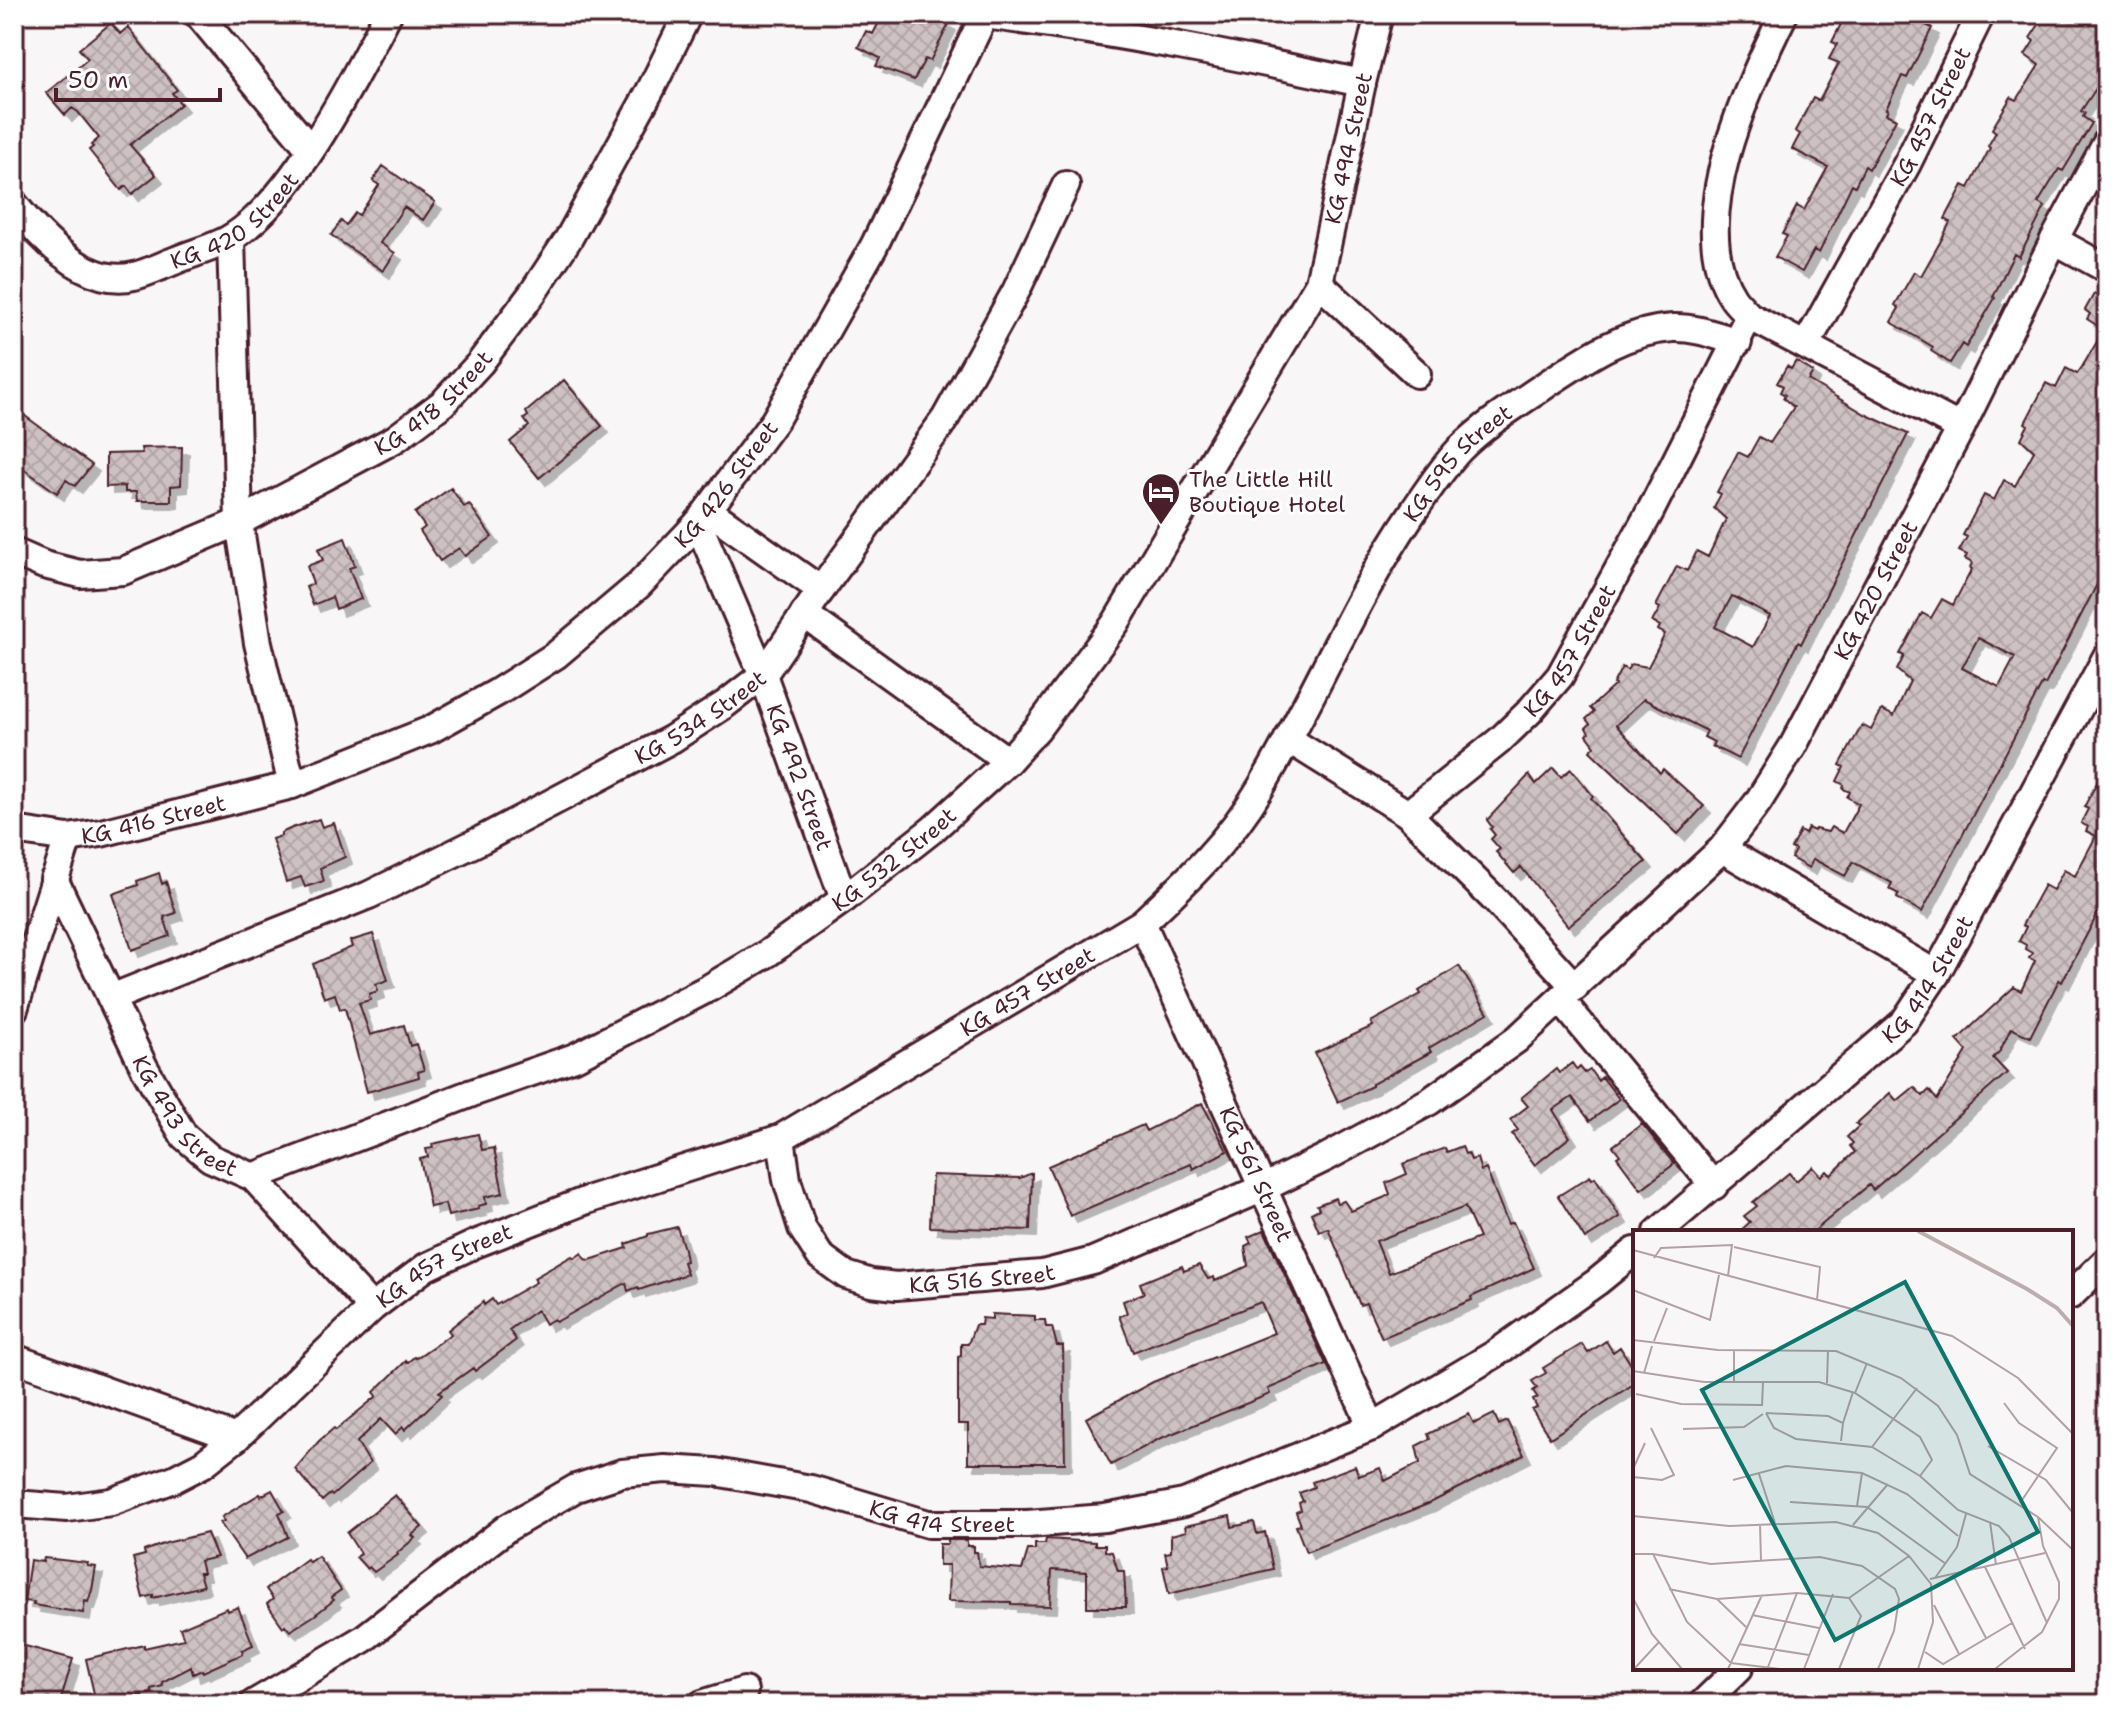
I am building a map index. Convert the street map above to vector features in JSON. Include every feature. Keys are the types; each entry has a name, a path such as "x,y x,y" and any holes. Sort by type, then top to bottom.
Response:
{"street":[{"path":"198,14 310,149"},
{"name":"KG 420 Street","path":"14,204 36,233 66,257 103,277 132,277 231,238 272,203 310,149 356,75 388,14"},
{"name":"KG 418 Street","path":"14,552 44,565 80,574 123,571 239,522 395,439 443,403 480,363 569,238 651,89 688,14"},
{"path":"984,14 1214,51 1362,83"},
{"name":"KG 426 Street","path":"292,785 430,730 556,655 639,585 703,517 775,420 827,332 874,246 984,14"},
{"name":"KG 494 Street","path":"1319,283 1379,14"},
{"path":"1784,14 1764,54 1727,147 1714,215 1715,244 1732,297 1749,316 1961,428"},
{"name":"KG 457 Street","path":"1806,345 1907,164 1981,14"},
{"name":"KG 420 Street","path":"1568,994 1722,849 1758,802 1793,746 2107,142"},
{"name":"KG 534 Street","path":"111,998 369,895 481,840 672,739 763,675 945,419 1016,291 1066,185"},
{"path":"231,238 239,522 258,643 292,785"},
{"path":"2054,240 2107,269"},
{"path":"1319,283 1417,374"},
{"name":"KG 532 Street","path":"253,1177 575,1057 709,988 768,953 932,830 1008,761 1037,729 1115,624 1319,283"},
{"name":"KG 457 Street","path":"1408,814 1499,741 1560,676 1651,510 1749,316"},
{"name":"KG 595 Street","path":"1288,739 1392,542 1438,474 1481,430 1591,354 1616,341 1674,328 1699,331 1738,342"},
{"path":"703,517 821,590"},
{"name":"KG 492 Street","path":"703,517 844,899"},
{"path":"804,614 1008,761"},
{"name":"KG 414 Street","path":"1660,1230 1904,1022 1936,974 2107,656"},
{"path":"1288,739 1408,814 1495,900 1714,1186"},
{"name":"KG 457 Street","path":"14,1504 67,1508 111,1502 174,1479 203,1464 236,1438 372,1308 426,1267 475,1244 587,1200 781,1138 1142,923 1193,875 1228,836 1260,789 1288,739"},
{"name":"KG 416 Street","path":"14,830 68,838 101,833 292,785"},
{"path":"14,1007 68,838"},
{"path":"1722,849 1936,974"},
{"name":"KG 493 Street","path":"54,879 144,1067 184,1136 210,1158 253,1177 372,1308"},
{"name":"KG 561 Street","path":"1142,923 1372,1427"},
{"name":"KG 516 Street","path":"781,1138 792,1199 802,1228 820,1256 846,1275 871,1283 896,1286 1042,1274 1093,1261 1261,1189 1327,1157 1430,1101 1516,1040 1568,994"},
{"name":"KG 414 Street","path":"256,1703 363,1639 507,1528 576,1488 622,1473 665,1469 715,1472 811,1489 928,1524 1027,1524 1105,1518 1184,1503 1372,1427 1495,1354 1633,1253"},
{"path":"2073,1293 2107,1260"},
{"path":"14,1358 236,1438"},
{"path":"1702,1704 1737,1670"},
{"path":"702,1704 744,1691"}],"building":[{"path":"883,14 930,14 949,24 930,61 925,59 914,80 876,66 880,58 858,47 866,31 873,34"},
{"path":"1846,14 1915,14 1924,19 1922,23 1932,28 1907,78 1902,76 1886,109 1886,114 1896,119 1869,169 1865,166 1855,186 1852,184 1819,253 1814,250 1802,272 1775,257 1787,236 1782,234 1797,206 1804,210 1828,167 1792,149 1800,134 1795,131 1813,98 1819,101 1839,63 1829,59 1837,44 1832,42"},
{"path":"2046,14 2098,14 2107,20 2107,72 2081,111 2085,113 2083,117 2092,123 2063,171 2059,169 2038,203 2045,207 2019,257 2014,254 1995,298 1966,347 1962,344 1950,363 1931,351 1933,347 1891,322 1899,308 1895,305 1914,272 1921,276 1943,237 1950,222 1945,219 1963,185 1969,188 1990,148 1988,146 1996,132 1992,129 2011,97 2017,100 2039,65 2025,55 2034,41 2030,38"},
{"path":"111,23 120,34 128,27 177,90 172,93 181,104 130,145 156,175 132,194 126,186 121,190 89,150 99,138 78,112 72,108 65,115 46,93 88,59 79,49"},
{"path":"383,166 435,202 423,220 404,207 380,243 395,253 383,271 331,235 341,221 346,225 355,213 359,215 379,185 373,181"},
{"path":"2107,287 2107,565 1922,912 1897,898 1899,894 1889,889 1892,883 1853,862 1845,876 1813,859 1809,868 1791,858 1795,850 1791,848 1800,831 1805,834 1808,828 1828,832 1831,827 1843,833 1859,804 1847,797 1850,792 1837,781 1844,767 1840,765 1862,725 1871,730 1882,710 1894,716 1910,681 1897,670 1904,656 1900,654 1922,613 1931,618 1942,599 1953,605 1972,569 1972,563 1965,559 1967,555 1959,551 1967,537 1963,535 1984,495 1994,500 2004,480 2015,486 2034,451 2021,439 2028,425 2025,423 2046,383 2056,388 2066,368 2077,374 2082,367 2104,330 2087,319 2090,314 2085,310 2094,294 2101,297","holes":["1978,638 2015,657 1999,687 1962,668"]},
{"path":"1796,361 1813,372 1808,380 1865,414 1908,434 1801,644 1798,642 1738,759 1712,746 1714,742 1704,737 1707,731 1644,699 1616,725 1660,773 1663,769 1704,806 1678,834 1590,751 1595,746 1587,735 1586,728 1590,724 1586,719 1594,712 1590,708 1615,685 1622,667 1627,670 1631,664 1648,667 1665,634 1658,630 1660,626 1652,622 1660,608 1656,606 1677,566 1687,571 1697,551 1708,557 1726,519 1714,508 1721,494 1717,492 1738,452 1748,457 1759,437 1770,443 1794,407 1783,398 1785,395 1780,392 1783,386 1777,383 1787,366 1791,369","holes":["1732,596 1770,616 1753,647 1715,627"]},
{"path":"564,380 602,426 539,478 510,442 529,426 524,419 528,416 526,412"},
{"path":"21,413 92,465 75,486 66,480 57,493 14,462 14,423"},
{"path":"182,447 181,485 171,486 171,501 137,501 136,492 125,492 125,486 106,487 106,454 142,453 141,448"},
{"path":"451,488 464,507 469,504 492,537 465,556 459,548 440,561 420,531 425,527 415,513"},
{"path":"345,538 355,566 349,568 361,599 336,609 332,597 313,605 306,587 313,584 307,566 323,560 318,549"},
{"path":"2107,764 2107,896 2030,1037 2011,1028 2000,1051 1993,1058 2007,1073 1873,1190 1869,1185 1815,1230 1741,1230 1750,1222 1744,1216 1757,1206 1753,1202 1789,1173 1796,1181 1813,1167 1821,1176 1827,1171 1831,1175 1855,1152 1850,1146 1853,1143 1847,1137 1859,1126 1856,1124 1890,1093 1897,1101 1914,1087 1923,1096 1929,1090 1937,1100 1967,1051 1957,1040 2014,987 2021,991 2035,961 2029,958 2032,953 2025,949 2026,945 2019,941 2026,927 2022,925 2044,885 2053,890 2064,870 2075,876 2096,836 2086,831 2088,827 2081,823 2088,809 2084,807"},
{"path":"1553,768 1561,777 1571,769 1593,796 1591,798 1646,862 1568,926 1521,867 1514,873 1496,852 1500,849 1491,839 1495,835 1487,820 1529,775 1536,784"},
{"path":"319,819 322,827 334,823 345,857 320,868 324,881 305,887 301,877 286,882 272,839"},
{"path":"159,873 162,884 166,882 176,913 164,917 170,936 132,950 113,894"},
{"path":"373,934 388,980 376,984 378,991 369,994 370,1000 359,1003 370,1035 404,1025 410,1046 416,1044 424,1070 418,1072 419,1077 367,1092 345,1008 340,1009 335,994 324,998 313,964 352,947 350,941"},
{"path":"1459,966 1488,1013 1429,1048 1431,1052 1338,1102 1315,1053 1373,1026 1371,1022 1421,994 1419,991"},
{"path":"1572,1063 1577,1070 1580,1067 1585,1073 1590,1070 1598,1081 1602,1077 1619,1099 1590,1121 1572,1097 1553,1110 1570,1137 1535,1165 1512,1134 1518,1130 1510,1120 1528,1106 1521,1098 1556,1069 1559,1073"},
{"path":"1202,1103 1227,1151 1193,1169 1191,1164 1070,1216 1048,1166 1143,1125 1146,1131"},
{"path":"1642,1124 1674,1164 1641,1189 1617,1157 1620,1155 1613,1146"},
{"path":"478,1134 482,1150 494,1148 503,1193 485,1197 486,1204 478,1206 479,1209 448,1216 445,1204 430,1207 420,1159 428,1157 426,1149 433,1148 432,1144"},
{"path":"1462,1146 1471,1160 1477,1158 1481,1171 1486,1169 1508,1224 1513,1222 1534,1268 1471,1297 1472,1300 1382,1338 1366,1303 1360,1305 1328,1228 1319,1231 1311,1213 1319,1209 1317,1205 1335,1198 1337,1203 1344,1201 1351,1211 1383,1198 1390,1194 1386,1183 1407,1174 1403,1164 1445,1148 1447,1152","holes":["1465,1207 1479,1238 1389,1273 1376,1241"]},
{"path":"1032,1173 1030,1230 930,1227 932,1175 1020,1178"},
{"path":"1590,1176 1592,1179 1595,1177 1620,1217 1585,1239 1558,1196"},
{"path":"677,1227 687,1274 639,1290 638,1287 628,1291 626,1283 556,1322 554,1319 545,1324 537,1310 509,1330 516,1340 475,1371 473,1368 439,1392 442,1395 405,1430 403,1427 395,1434 381,1419 357,1442 370,1463 322,1501 295,1469 319,1441 377,1396 374,1392 406,1361 416,1358 451,1334 448,1330 483,1302 484,1305 492,1299 496,1305 572,1256 574,1258 582,1253 585,1259 590,1260 627,1248 626,1244 648,1234"},
{"path":"1264,1230 1326,1364 1268,1389 1270,1394 1159,1439 1111,1465 1086,1418 1153,1382 1274,1333 1261,1302 1133,1352 1119,1316 1127,1313 1123,1301 1144,1293 1140,1283 1182,1266 1184,1271 1199,1265 1208,1279 1214,1277 1215,1281 1248,1266 1245,1246 1251,1243 1248,1237"},
{"path":"992,1314 1035,1316 1035,1320 1045,1320 1046,1327 1052,1327 1057,1346 1063,1346 1065,1463 968,1463 968,1424 958,1424 958,1357 961,1356 961,1344 968,1344 975,1325 981,1325 982,1318 992,1319"},
{"path":"1606,1341 1613,1352 1620,1347 1633,1368 1633,1384 1550,1438 1532,1410 1537,1408 1533,1400 1538,1398 1532,1381 1546,1373 1543,1368 1582,1344 1588,1353"},
{"path":"1469,1414 1474,1424 1494,1414 1499,1425 1507,1421 1524,1455 1428,1504 1306,1552 1296,1526 1301,1525 1296,1512 1301,1510 1299,1503 1303,1501 1299,1493 1314,1487 1312,1482 1355,1466 1359,1476 1380,1468 1385,1481 1420,1463 1416,1446 1430,1439 1428,1434"},
{"path":"272,1490 284,1511 279,1513 288,1537 245,1559 220,1523 224,1521 222,1517"},
{"path":"395,1495 422,1527 398,1555 374,1572 356,1557 360,1553 347,1533"},
{"path":"1230,1516 1232,1527 1254,1522 1257,1534 1265,1532 1273,1569 1169,1594 1163,1567 1168,1566 1165,1553 1171,1552 1171,1535 1186,1531 1185,1526"},
{"path":"207,1533 217,1557 200,1561 203,1573 199,1573 203,1586 143,1598 133,1558 166,1543"},
{"path":"1046,1539 1105,1545 1105,1551 1112,1552 1118,1571 1124,1571 1126,1607 1087,1607 1087,1572 1052,1570 1050,1606 948,1601 949,1565 939,1565 939,1544 948,1544 948,1540 967,1540 967,1546 974,1546 974,1552 977,1552 979,1566 1022,1570 1028,1550 1035,1550 1035,1544 1045,1544"},
{"path":"318,1556 341,1590 331,1597 334,1600 290,1631 285,1625 283,1627 267,1604 273,1599 266,1589 307,1559 309,1562"},
{"path":"44,1558 88,1563 87,1566 96,1567 92,1590 88,1602 85,1601 83,1613 24,1601 30,1560 43,1562"},
{"path":"238,1607 253,1645 242,1650 243,1654 203,1672 193,1674 191,1667 162,1682 163,1686 151,1689 152,1693 129,1700 99,1704 98,1697 95,1698 86,1659 184,1639 180,1628 227,1608 228,1611"},
{"path":"14,1643 73,1659 60,1702 49,1699 48,1703 14,1693"}],"place":[{"name":"The Little Hill Boutique Hotel","path":"1161,526"}]}
